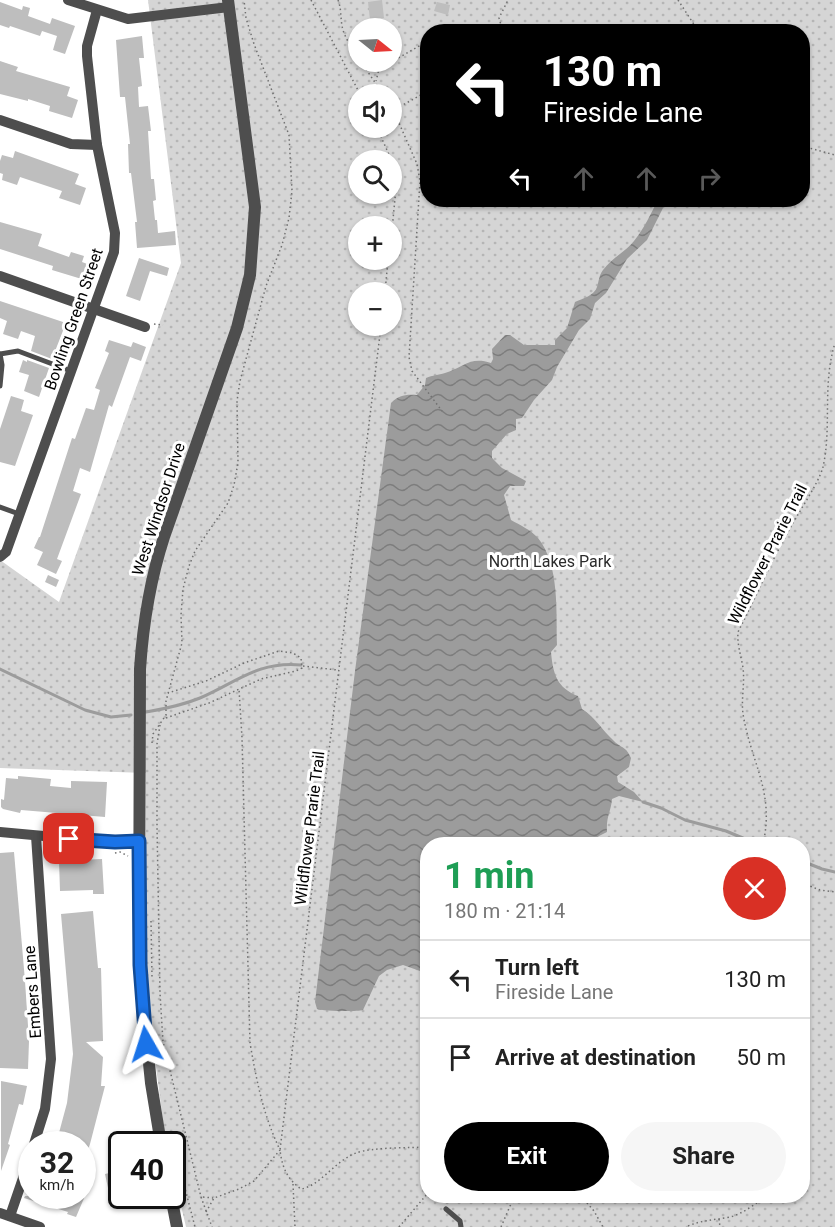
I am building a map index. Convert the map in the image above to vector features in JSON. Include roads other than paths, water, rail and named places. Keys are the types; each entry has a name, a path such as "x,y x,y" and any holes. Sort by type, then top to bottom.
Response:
{"street":[{"path":"68,0 119,18 136,19 228,4"},
{"name":"West Windsor Drive","path":"164,1131 151,1083 139,945 140,669 149,591 164,537 239,321 253,247 255,207 253,186 228,4"},
{"name":"Bowling Green Street","path":"0,557 6,552 114,252 115,242 97,145 87,46 97,10"},
{"path":"0,120 71,144 97,145"},
{"path":"0,276 145,327"},
{"path":"0,832 98,841 139,841"},
{"name":"Embers Lane","path":"36,836 51,1059 45,1109 38,1131"},
{"path":"18,1184 5,1214 40,1227"},
{"path":"174,1209 177,1227"}],"lane":[{"path":"0,386 0,354 18,351 71,370"},
{"path":"0,507 19,514"},
{"path":"446,1209 460,1221 461,1227"}],"water":[{"path":"654,207 664,207 647,240 627,259 606,293 595,303 590,319 579,330 552,380 522,418 516,419 516,430 507,434 492,451 492,458 502,468 526,481 524,486 510,486 504,495 511,520 538,538 550,562 555,590 557,645 551,652 557,679 565,689 578,696 582,709 627,751 631,758 629,767 617,776 618,782 634,792 643,802 619,796 612,799 607,832 597,837 420,837 420,971 403,965 387,970 379,976 363,1010 317,1009 315,1002 355,671 391,403 403,396 417,395 425,385 426,378 452,371 472,362 491,363 492,349 505,335 510,335 524,345 555,345 555,340 567,328 575,302 596,290 603,270 634,241"}],"waterway":[{"path":"146,712 194,700 260,669 272,666 301,665"},
{"path":"0,669 85,710 111,717 131,715"},
{"path":"643,802 685,820 740,837"},
{"path":"810,864 835,872"}],"park label":[{"name":"North Lakes Park","path":"550,561"}]}
